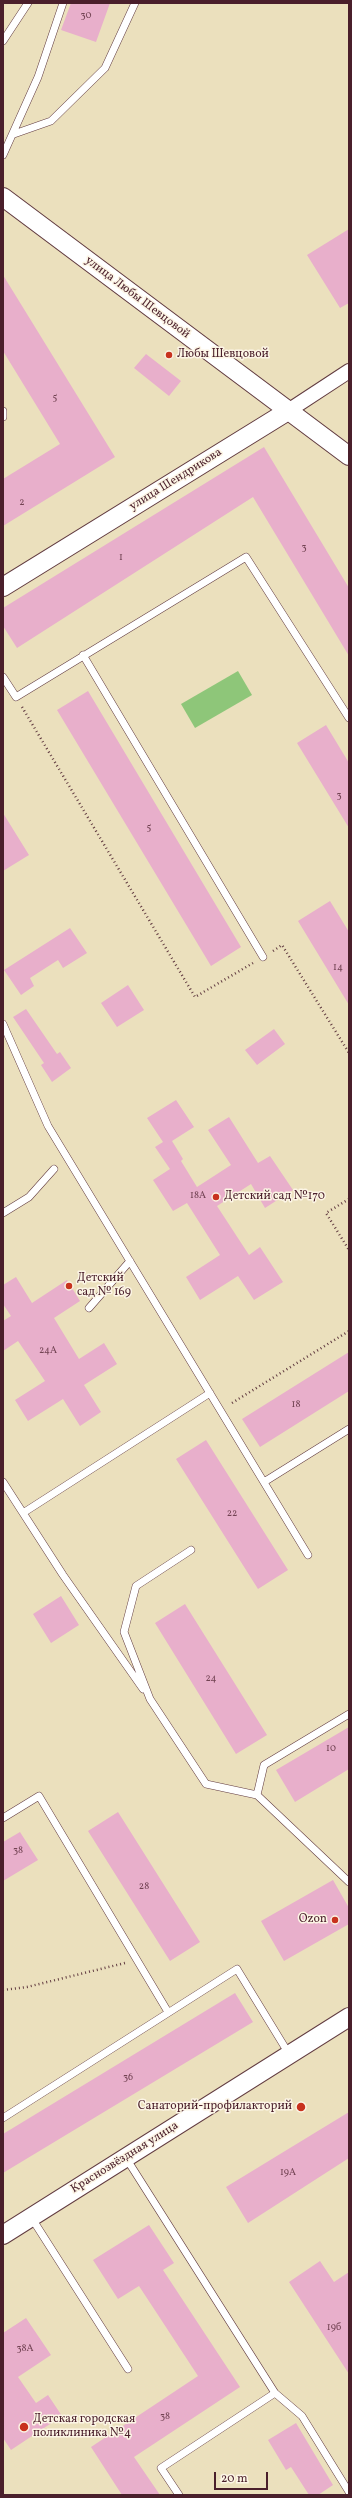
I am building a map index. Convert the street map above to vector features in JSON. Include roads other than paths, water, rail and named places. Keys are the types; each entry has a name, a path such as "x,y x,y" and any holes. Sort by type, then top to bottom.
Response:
{"street":[{"name":"улица Любы Шевцовой","path":"3,197 349,456"},
{"name":"улица Шендрикова","path":"3,587 288,411 349,371"},
{"name":"Краснозвёздная улица","path":"3,2235 349,2017"}],"lane":[{"path":"3,40 28,3"},
{"path":"3,155 14,134 38,77 63,3"},
{"path":"14,134 51,121 105,68 134,3"},
{"path":"3,411 3,418"},
{"path":"3,677 16,697 246,557 349,718"},
{"path":"83,655 263,958"},
{"path":"3,1024 48,1126 308,1555"},
{"path":"3,1213 29,1197 54,1169"},
{"path":"89,1308 130,1261"},
{"path":"23,1513 210,1393"},
{"path":"264,1482 349,1429"},
{"path":"3,1482 206,1784 257,1795 349,1882"},
{"path":"150,1699 124,1632 136,1586 191,1550"},
{"path":"257,1795 264,1765 349,1714"},
{"path":"3,1818 39,1796 168,2012"},
{"path":"3,2118 237,1969 289,2054"},
{"path":"125,2158 275,2393 302,2416 349,2492 344,2495"},
{"path":"30,2217 128,2369"},
{"path":"178,2495 161,2468 275,2393"}],"place":[{"name":"Любы Шевцовой","path":"169,355"},
{"name":"Детский сад №170","path":"216,1197"},
{"name":"Детский сад № 169","path":"69,1286"},
{"name":"Ozon","path":"335,1920"},
{"name":"Cанаторий-профилакторий","path":"301,2107"},
{"name":"Детская городская поликлиника №4","path":"24,2427"}]}
